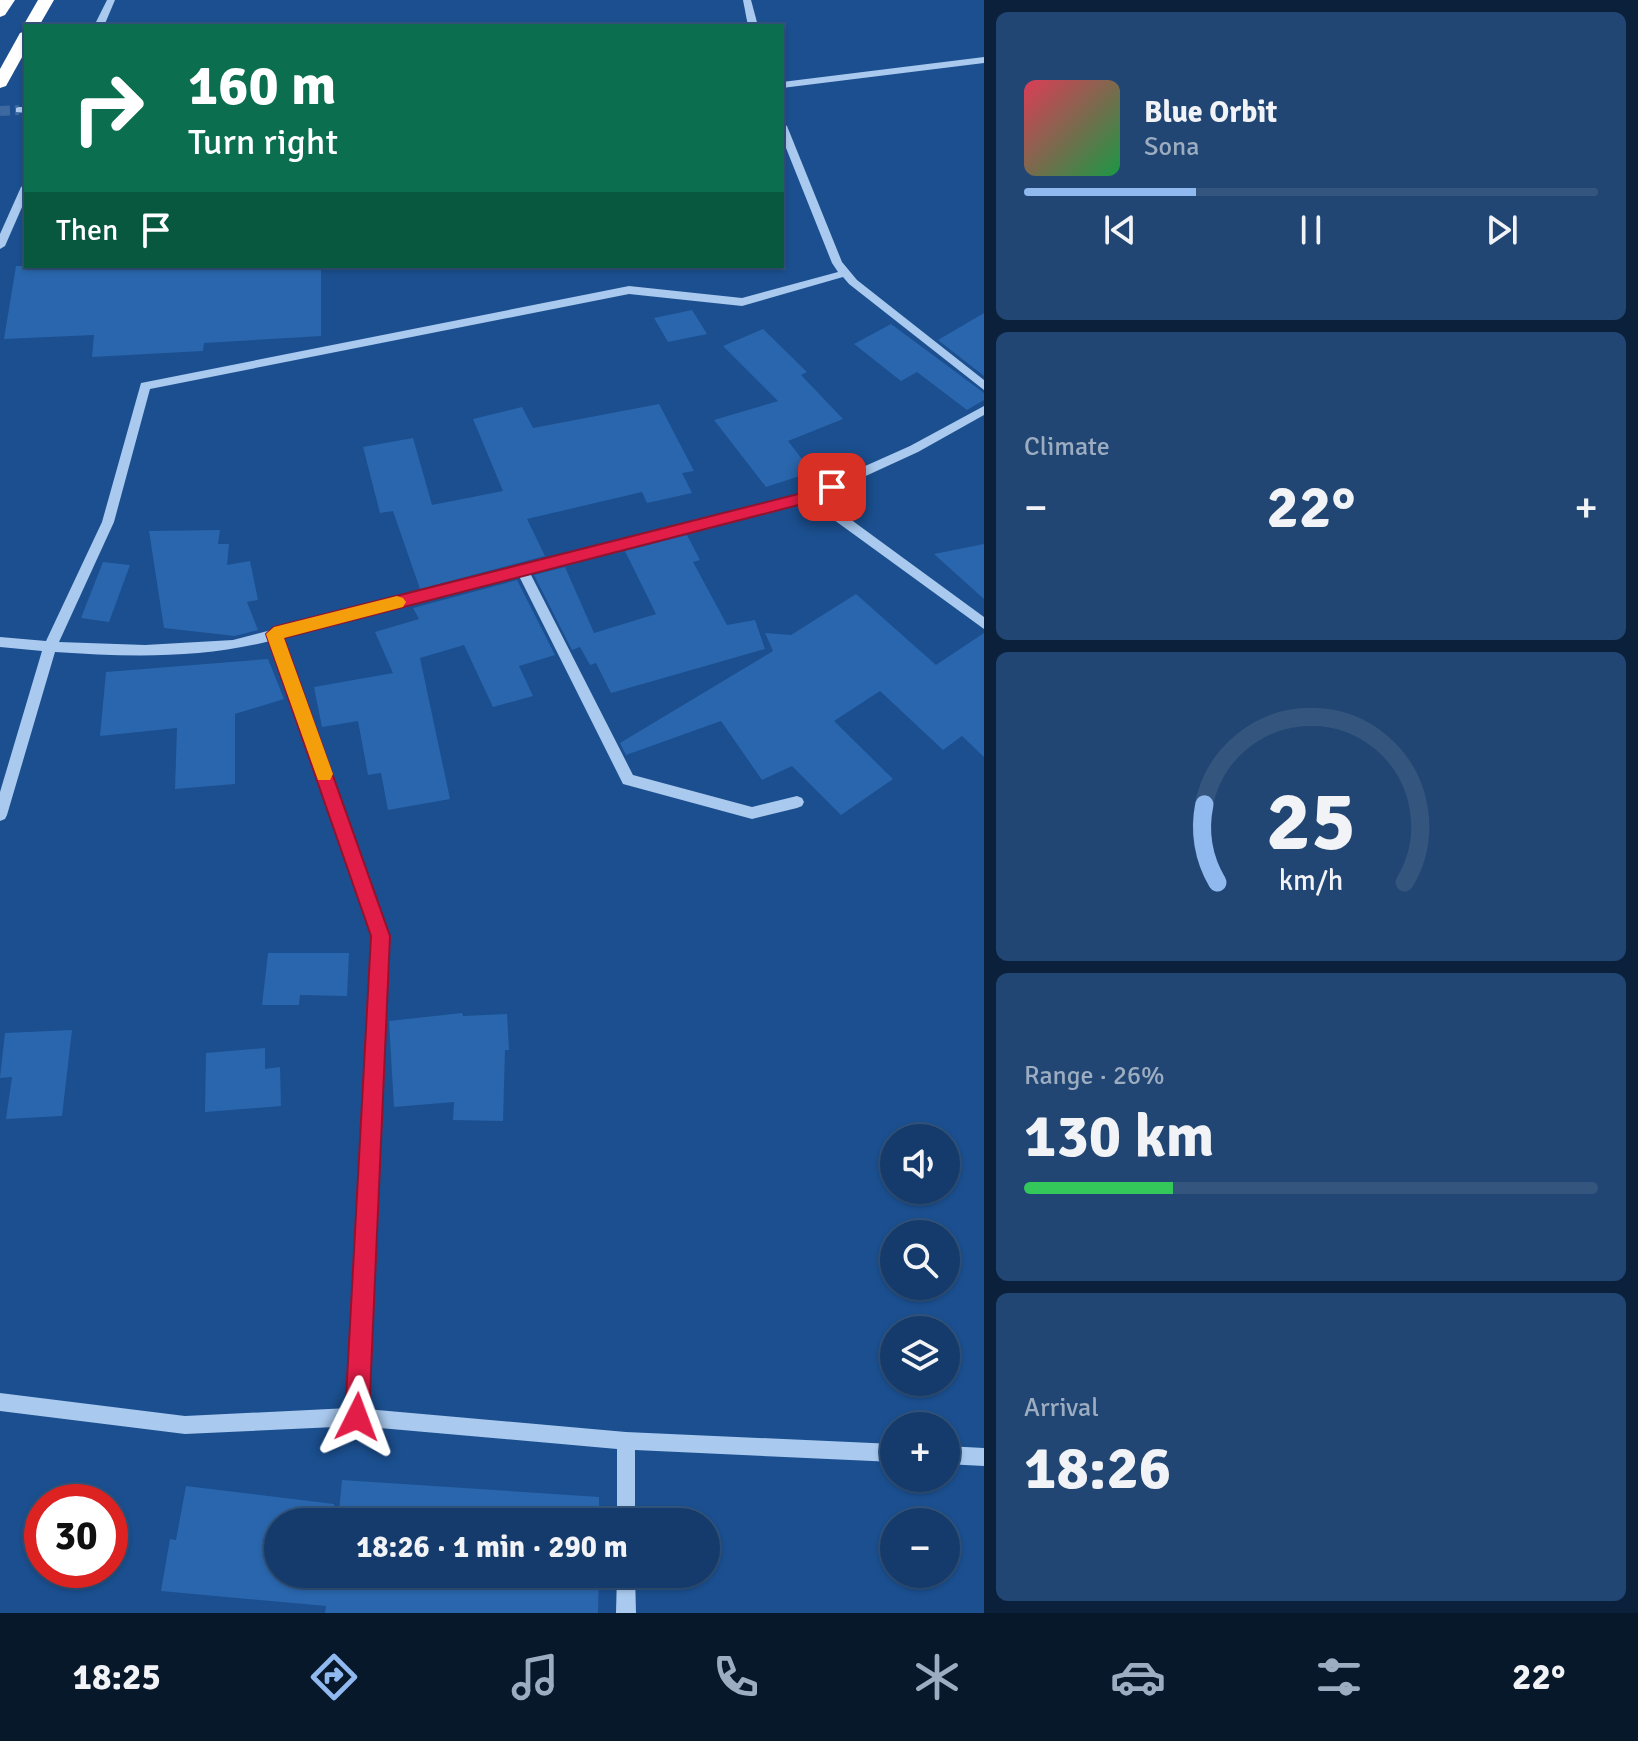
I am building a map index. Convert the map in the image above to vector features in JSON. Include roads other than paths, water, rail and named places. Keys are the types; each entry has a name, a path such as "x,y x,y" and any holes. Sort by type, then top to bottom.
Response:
{"highway":[{"path":"0,12 7,0"},
{"path":"32,24 46,0"},
{"path":"0,83 24,40"}],"street":[{"path":"100,24 111,0"},
{"path":"747,0 753,24"},
{"path":"784,85 984,60"},
{"path":"784,131 837,263 984,386"},
{"path":"0,246 24,192"},
{"path":"0,815 50,647 108,522 145,386 629,290 742,302 846,273"},
{"path":"0,642 166,652 233,645 810,496 914,449 984,410"},
{"path":"810,496 984,624"},
{"path":"522,570 628,780 752,813 797,802"},
{"path":"274,634 381,936 357,1417"},
{"path":"0,1402 185,1425 357,1417 626,1441 880,1452"},
{"path":"626,1441 626,1508"},
{"path":"960,1456 984,1457"},
{"path":"626,1588 626,1613"}],"tunnel":[{"path":"0,111 19,110"}]}
